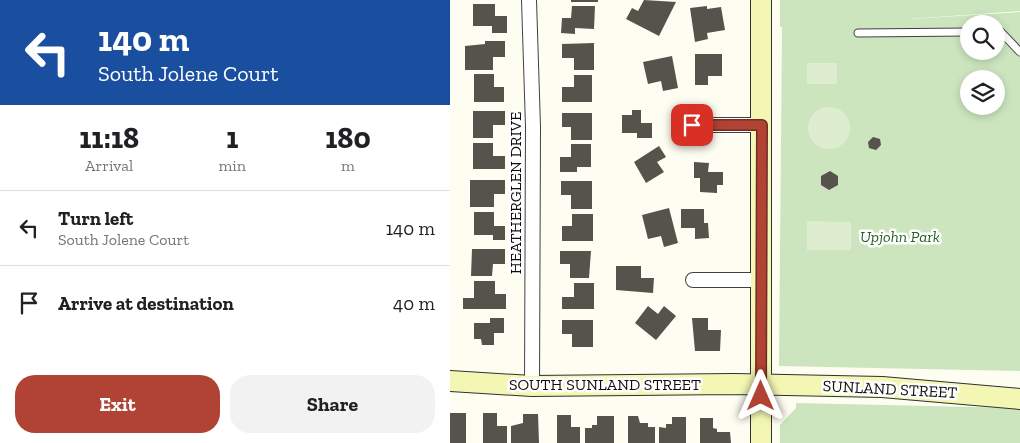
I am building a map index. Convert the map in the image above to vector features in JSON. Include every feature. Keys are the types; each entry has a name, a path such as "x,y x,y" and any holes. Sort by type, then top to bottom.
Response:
{"street":[{"name":"HEATHERGLEN DRIVE","path":"530,0 533,127 532,386"},
{"path":"760,443 762,0"},
{"path":"692,125 762,125"},
{"path":"693,280 761,280"},
{"name":"SOUTH SUNLAND STREET","path":"450,381 532,386 760,384"},
{"name":"SUNLAND STREET","path":"760,384 917,389 1020,399"}],"lane":[{"path":"858,32 960,32"},
{"path":"1005,36 1020,52"}],"green space":[{"name":"Upjohn Park","path":"780,0 1020,0 1020,11 894,20 960,16 960,60 1005,60 1005,15 973,15 1020,12 1020,371 779,366 782,27 780,27"},
{"path":"807,63 837,63 837,84 807,84"},
{"path":"833,107 841,110 847,116 850,128 847,140 841,146 825,149 817,146 811,140 808,124 811,116 817,110"},
{"path":"807,221 851,222 851,250 807,250"},
{"path":"796,403 1020,408 1020,443 780,443 780,425 796,408"}],"building":[{"path":"571,0 598,0 598,2 571,2"},
{"path":"644,0 676,2 659,36 626,19 632,8 638,11"},
{"path":"473,4 495,4 495,16 507,16 507,33 492,33 492,26 473,26"},
{"path":"572,6 595,6 594,29 575,28 575,34 561,33 562,18 571,18"},
{"path":"707,6 707,9 721,7 725,30 707,33 708,39 695,42 690,8"},
{"path":"485,41 505,41 505,57 493,57 493,70 465,70 465,46 485,44"},
{"path":"594,43 594,70 574,70 574,58 562,58 562,44"},
{"path":"695,54 722,54 722,76 708,76 708,85 695,85"},
{"path":"672,56 678,88 663,91 661,81 648,84 643,62"},
{"path":"474,74 494,74 494,87 504,87 504,102 474,102"},
{"path":"574,75 592,75 592,102 562,102 562,87 574,87"},
{"path":"632,110 641,110 641,123 652,123 652,138 637,138 637,133 622,133 622,115 632,115"},
{"path":"473,111 505,111 505,125 493,125 493,138 473,138"},
{"path":"562,113 592,113 592,140 571,140 571,127 562,127"},
{"path":"873,137 880,139 881,145 876,150 869,148 868,142"},
{"path":"473,143 493,143 493,156 505,156 505,169 473,169"},
{"path":"571,144 591,144 591,167 577,167 577,172 560,172 560,157 571,157"},
{"path":"659,146 666,157 657,162 664,172 646,183 634,162"},
{"path":"694,162 709,163 708,172 723,172 723,185 717,185 717,193 700,192 700,178 694,178"},
{"path":"830,171 838,176 838,185 829,190 821,185 821,176"},
{"path":"470,180 505,180 505,194 494,194 494,207 470,207"},
{"path":"561,181 592,181 592,209 571,209 571,195 561,195"},
{"path":"669,208 678,243 664,247 661,236 648,239 642,215"},
{"path":"681,209 704,209 704,223 708,223 709,238 695,239 695,228 681,228"},
{"path":"474,212 494,212 494,226 505,226 505,240 493,240 493,235 474,235"},
{"path":"572,214 593,214 593,241 562,241 562,226 572,226"},
{"path":"472,249 505,249 505,264 493,264 492,276 471,276"},
{"path":"560,251 591,251 589,278 570,278 570,264 560,264"},
{"path":"616,266 641,266 641,278 654,278 653,293 616,290"},
{"path":"474,281 495,281 495,294 506,294 506,309 463,309 463,298 474,298"},
{"path":"574,283 594,283 594,309 562,309 562,297 574,297"},
{"path":"648,306 658,314 664,306 676,316 656,340 635,323"},
{"path":"490,318 504,318 504,333 494,333 494,345 482,345 481,339 474,339 474,323 490,323"},
{"path":"692,318 708,318 708,330 721,330 720,351 695,351"},
{"path":"562,320 593,320 593,347 572,347 572,334 562,334"},
{"path":"450,413 466,413 466,443 450,443"},
{"path":"483,413 497,413 497,426 507,426 507,443 483,443"},
{"path":"523,414 538,414 539,443 511,443 511,426 523,423"},
{"path":"557,415 571,415 571,427 580,427 580,443 557,443"},
{"path":"597,416 614,416 614,443 585,443 585,428 592,428 592,425 597,425"},
{"path":"628,416 638,416 640,423 648,423 648,427 655,427 655,443 628,443"},
{"path":"672,417 686,417 686,443 659,443 659,427 666,428 666,424 672,424"},
{"path":"700,418 713,418 713,428 717,429 717,432 730,432 731,443 700,443"}],"route":[{"path":"692,125 762,125 761,396"}]}
